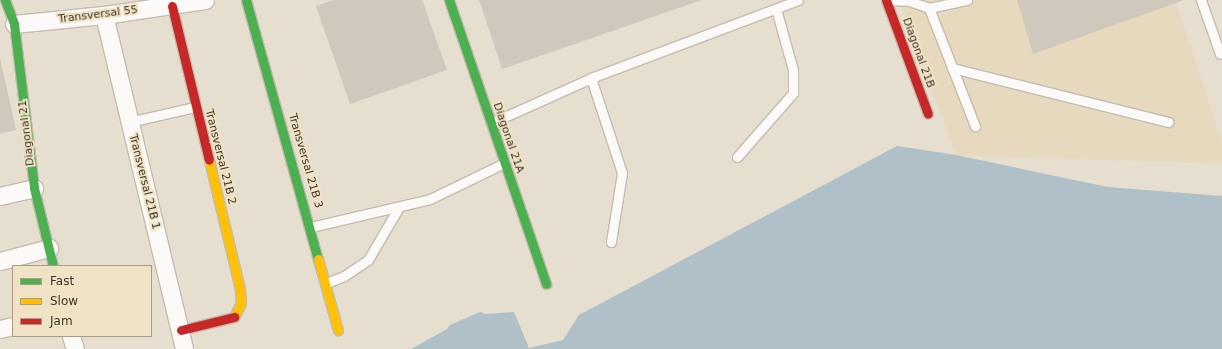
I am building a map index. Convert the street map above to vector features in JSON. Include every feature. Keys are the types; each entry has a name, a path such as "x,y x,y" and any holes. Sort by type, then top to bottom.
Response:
{"street":[{"name":"Diagonal 21","path":"5,0 14,24 34,188 53,265"},
{"name":"Transversal 55","path":"14,24 104,15 205,0"},
{"name":"Transversal 21B 3","path":"246,0 312,227 338,330"},
{"name":"Diagonal 21A","path":"449,0 546,284"},
{"name":"Diagonal 21B","path":"886,0 928,114"},
{"name":"Transversal 21B 2","path":"172,6 240,289 240,304 237,314 233,319 181,330"},
{"name":"Transversal 21B 1","path":"104,15 128,122 181,330 184,349"},
{"path":"0,196 34,188"},
{"path":"0,261 49,248"},
{"path":"0,329 12,326"},
{"path":"71,337 75,349"}],"lane":[{"path":"491,123 591,78 776,10 798,0"},
{"path":"886,0 909,1 929,8 967,0"},
{"path":"1201,0 1220,54"},
{"path":"929,8 975,126"},
{"path":"737,157 793,93 793,70 776,10"},
{"path":"952,68 1168,122"},
{"path":"591,78 622,173 611,242"},
{"path":"128,122 196,107"},
{"path":"312,227 430,199 504,163"},
{"path":"326,283 344,276 368,260 399,207"}],"shaded area":[{"path":"900,0 1175,0 1222,142 1222,164 956,155"},
{"path":"897,146 956,155 1108,187 1222,196 1222,349 411,349 447,329 450,325 480,312 486,314 514,312 529,348 563,340 579,315"}],"building":[{"path":"334,0 422,0 447,70 350,104 316,6"},
{"path":"479,0 702,0 502,69"},
{"path":"1017,0 1184,0 1033,54"},
{"path":"0,58 16,130 0,134"}],"traffic: fast":[{"path":"5,0 14,24 34,188 53,265"},
{"path":"246,0 318,259"},
{"path":"449,0 546,284"}],"traffic: slow":[{"path":"209,160 240,289 241,303 234,317"},
{"path":"318,259 338,330"}],"traffic: jam":[{"path":"886,0 928,114"},
{"path":"172,6 209,160"},
{"path":"181,330 234,317"}]}
